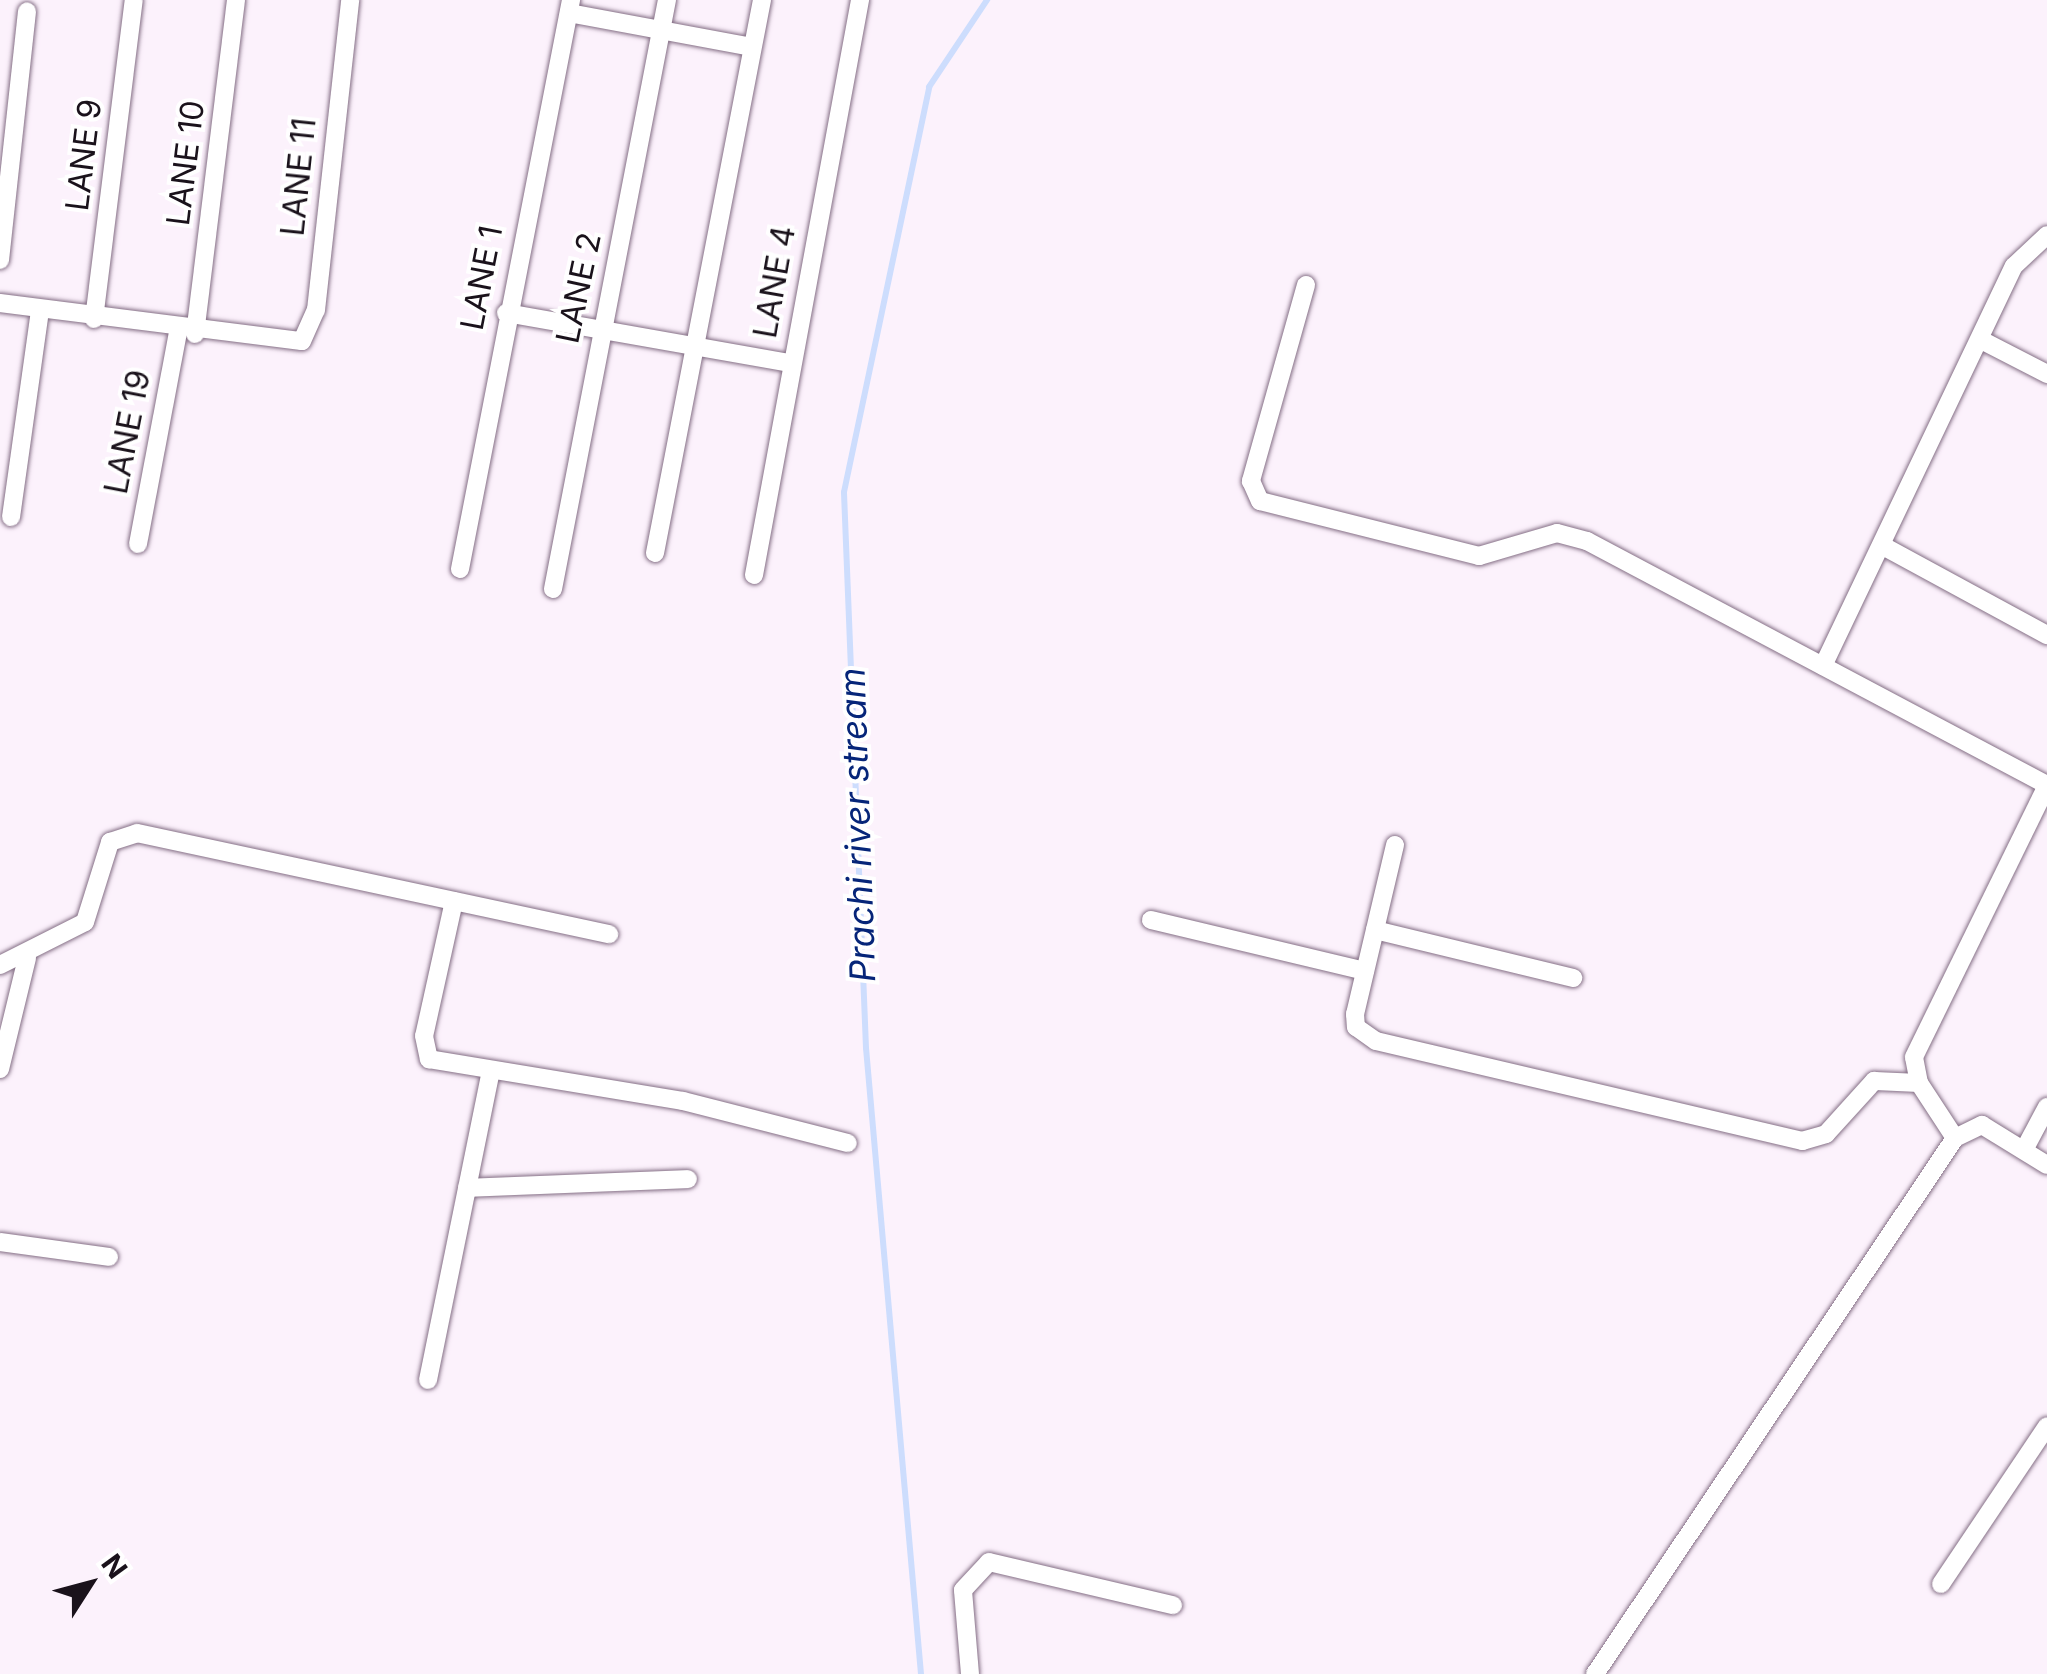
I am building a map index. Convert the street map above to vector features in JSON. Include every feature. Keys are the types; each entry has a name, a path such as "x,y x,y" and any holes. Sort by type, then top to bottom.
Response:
{"street":[{"name":"LANE 9","path":"94,318 134,0"},
{"name":"LANE 10","path":"186,333 236,0"},
{"name":"LANE 11","path":"186,333 287,346 313,329 350,0"},
{"name":"LANE 2","path":"552,589 667,0"},
{"path":"655,553 699,347 762,0"},
{"name":"LANE 4","path":"754,574 860,0"},
{"path":"570,7 752,48"},
{"name":"LANE 1","path":"460,570 506,313 570,7"},
{"path":"0,260 27,11"},
{"path":"1823,666 1985,342 2014,266 2047,235"},
{"path":"1306,284 1251,481 1260,500 1479,556 1571,535 2047,785 1920,1038 1919,1083 1955,1138"},
{"path":"0,303 186,333"},
{"path":"11,517 40,310"},
{"path":"506,313 791,363"},
{"name":"LANE 19","path":"138,544 186,333"},
{"path":"1985,342 2047,374"},
{"path":"1883,546 2047,635"},
{"path":"0,965 27,958 56,931 85,922 102,860 123,835 610,934"},
{"path":"1395,845 1365,970 1356,1027 1376,1041 1802,1142 1826,1134 1874,1081 1919,1083"},
{"path":"454,901 424,1051 440,1065 683,1100 848,1143"},
{"path":"1151,920 1365,970"},
{"path":"1374,930 1573,978"},
{"path":"0,1069 27,958"},
{"path":"428,1380 490,1074"},
{"path":"2024,1150 2047,1107"},
{"path":"1595,1674 1955,1138 1982,1125 2047,1165"},
{"path":"467,1188 688,1179"},
{"path":"0,1242 109,1257"},
{"path":"1941,1584 2047,1426"},
{"path":"970,1674 962,1590 989,1562 1174,1605"}],"waterway":[{"name":"Prachi river stream","path":"921,1674 866,1048 844,492 929,87 987,0"}]}
